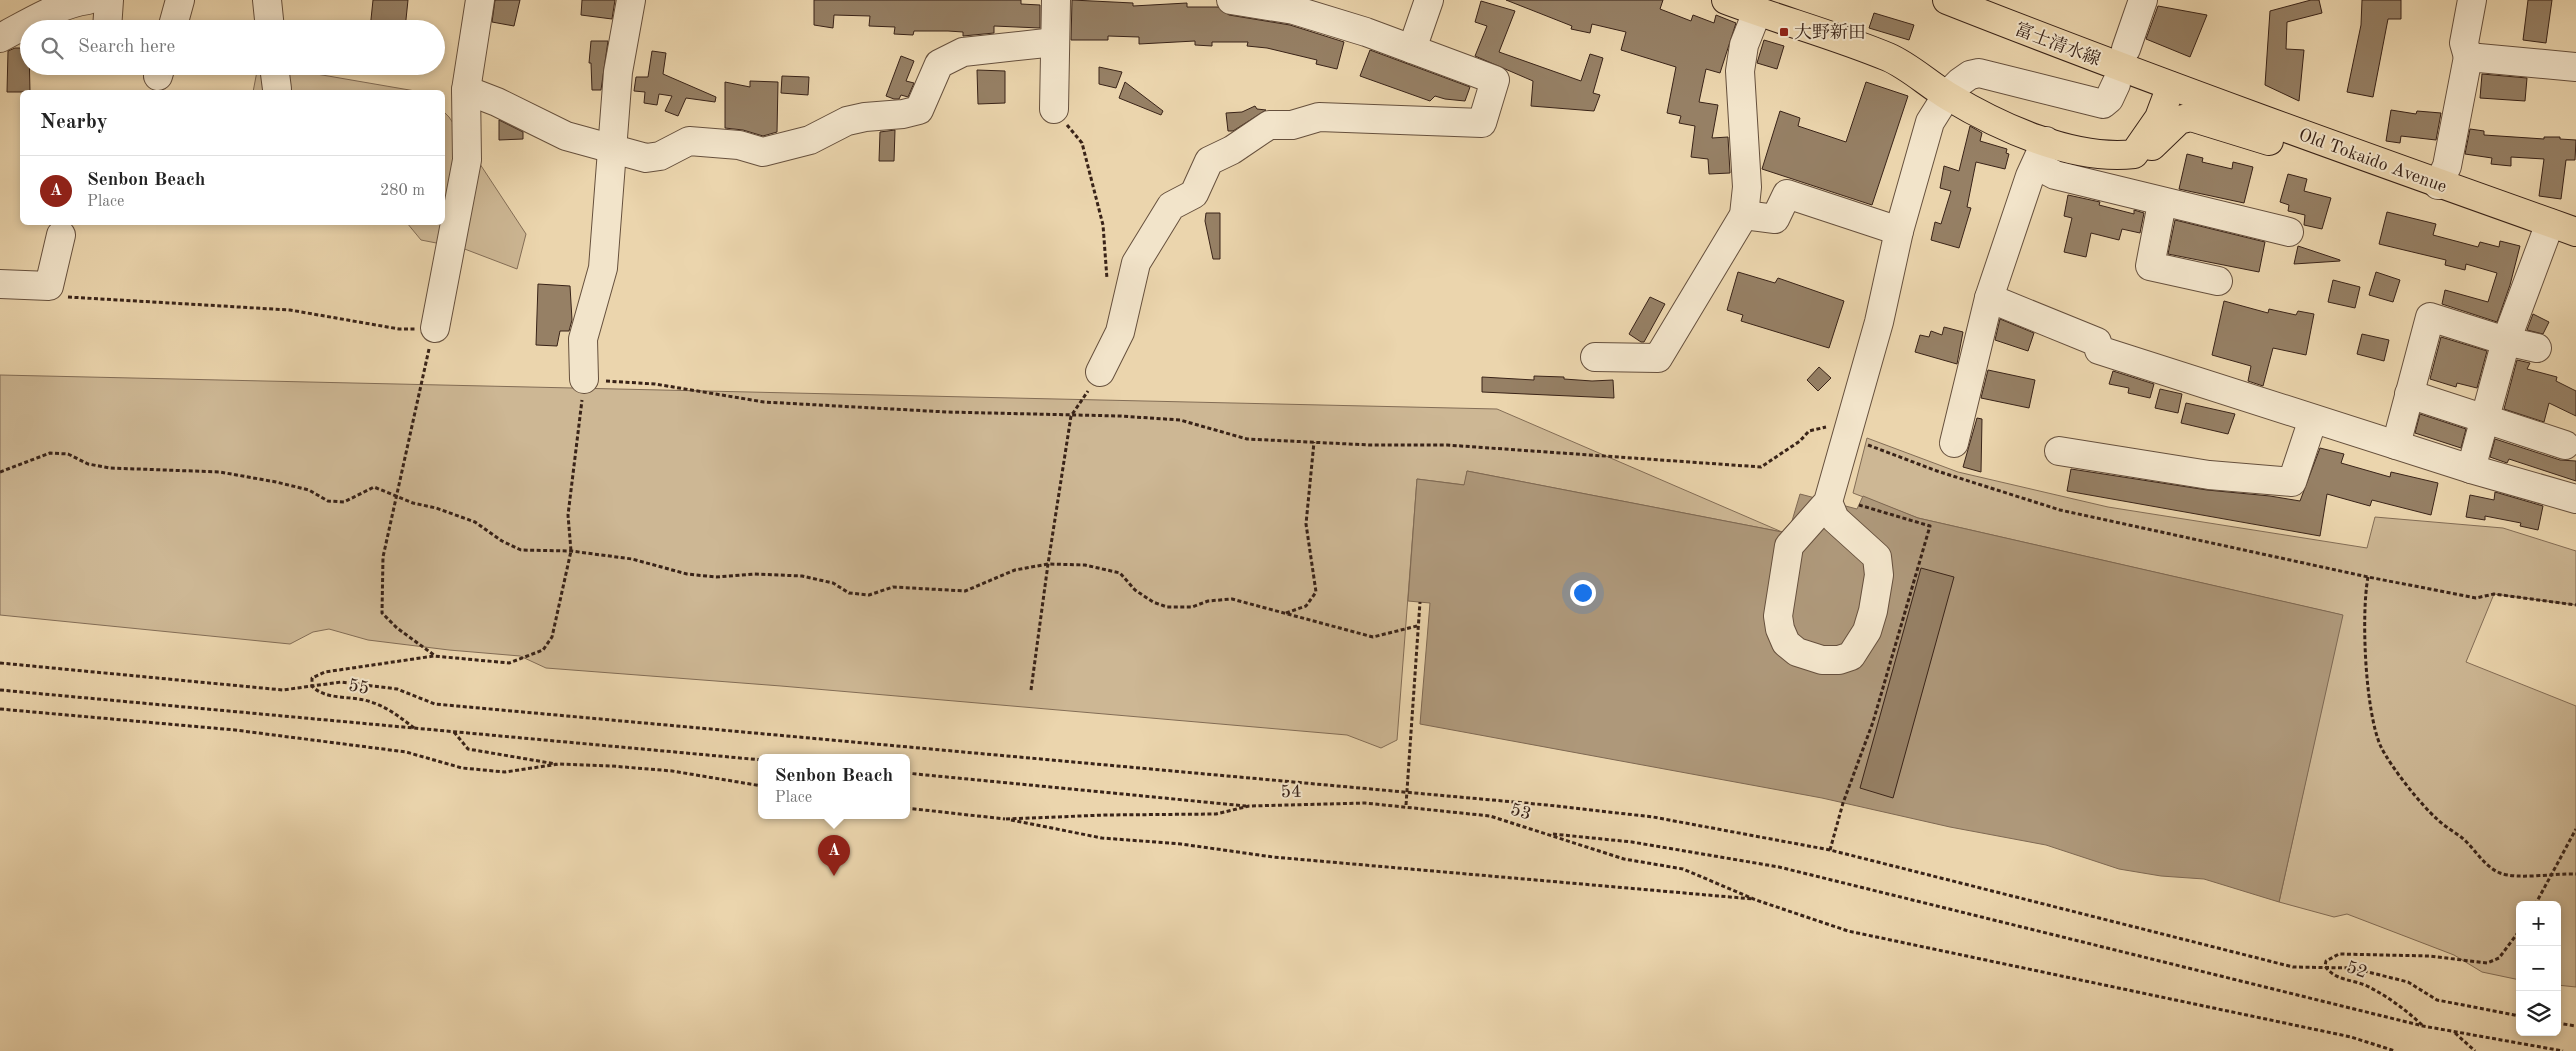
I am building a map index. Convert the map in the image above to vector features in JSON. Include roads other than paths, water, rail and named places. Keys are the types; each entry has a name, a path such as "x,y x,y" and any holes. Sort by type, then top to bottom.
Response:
{"main road":[{"path":"1726,0 1889,58 1947,95 2004,125 2041,153 2110,156 2134,154 2149,149 2179,120 2191,117 2419,188 2438,185"},
{"name":"富士清水線","path":"1947,0 2171,86"},
{"path":"2134,154 2159,118 2171,86"},
{"name":"Old Tokaido Avenue","path":"2171,86 2438,185 2576,232"}],"street":[{"path":"35,20 83,0 88,0"},
{"path":"108,20 109,0"},
{"path":"174,20 180,0"},
{"path":"267,0 269,20"},
{"path":"435,328 467,160 466,90 480,0"},
{"path":"584,379 583,339 603,268 618,72 631,0"},
{"path":"1054,109 1056,0"},
{"path":"1100,372 1120,332 1136,263 1171,206 1194,194 1209,161 1232,150 1270,125 1292,125 1319,116 1482,123 1495,80 1412,49 1294,10 1231,0"},
{"path":"1412,49 1429,0"},
{"path":"2126,50 2143,0"},
{"path":"2438,185 2448,166 2468,57 2464,44 2472,0"},
{"path":"1595,356 1658,358 1744,215 1747,187 1740,71 1744,45 1757,12"},
{"path":"0,38 20,28"},
{"path":"466,90 497,102 566,136 646,158 660,156 689,142 739,145 763,152 785,148 810,140 847,121 865,117 903,114 919,110 939,64 963,52 1055,42"},
{"path":"2468,57 2576,66"},
{"path":"1828,502 1835,519 1878,557 1879,575 1867,631 1851,656 1839,660 1822,660 1797,652 1786,642 1780,629 1778,616 1789,546 1828,502 1878,322 1900,231 1930,122 1947,95 1964,78 1979,73 2095,104 2103,104 2109,99 2116,84"},
{"path":"2041,153 2055,175 2162,203 2289,232"},
{"path":"1954,443 1989,298 2030,176 2041,153"},
{"path":"1744,215 1774,219 1788,194 1900,231"},
{"path":"2162,203 2150,266 2218,281"},
{"path":"2471,469 2506,342 2550,223"},
{"path":"0,284 48,286 61,235"},
{"path":"1989,298 2097,342 2099,350 2471,469 2576,499"},
{"path":"2396,445 2430,317 2506,342 2537,348"},
{"path":"2409,394 2565,445"},
{"path":"2059,451 2209,475 2292,482 2313,419"}],"place":[{"name":"大野新田","path":"1784,32"},
{"name":"Senbon Beach","path":"834,876"}]}
